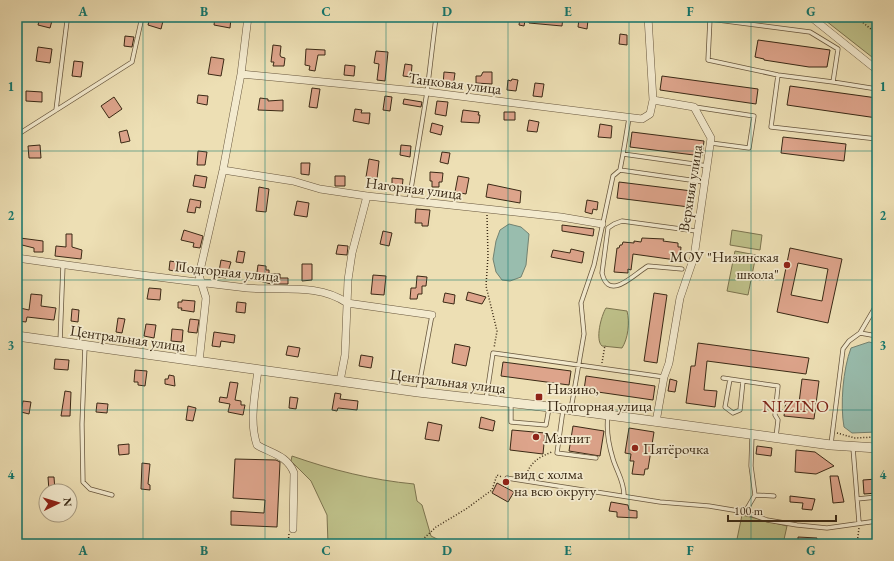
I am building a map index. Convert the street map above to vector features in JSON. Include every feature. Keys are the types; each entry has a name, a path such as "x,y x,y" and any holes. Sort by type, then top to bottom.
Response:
{"street":[{"path":"199,362 206,298 199,275 223,170 241,74 248,17"},
{"path":"648,17 653,100 694,107"},
{"path":"811,17 877,70"},
{"name":"Танковая улица","path":"241,74 427,92 642,119 650,114 653,100"},
{"name":"Верхняя улица","path":"656,422 664,377 669,363 680,298 694,257 696,231 711,143 711,138 694,107"},
{"name":"Нагорная улица","path":"223,170 293,181 320,189 367,196 561,217 602,224"},
{"path":"340,381 345,354 347,303 352,253 367,196"},
{"name":"Подгорная улица","path":"17,258 259,289 320,291 336,295 347,303 432,315"},
{"name":"Центральная улица","path":"17,336 486,401 549,407 831,445 877,448"},
{"path":"258,370 253,406 254,438 257,445 284,458 290,464 294,473 293,529"}],"lane":[{"path":"17,135 132,62 142,17"},
{"path":"409,201 427,92 436,17"},
{"path":"679,17 710,19 810,32 826,40 838,49 833,82"},
{"path":"710,19 708,60 778,75 877,88"},
{"path":"56,110 67,21"},
{"path":"778,75 771,127 877,139"},
{"path":"694,107 754,116 750,148 711,143"},
{"path":"596,458 557,453 584,334 582,303 594,266 613,176 620,170 630,118"},
{"path":"623,154 708,166"},
{"path":"620,170 704,182"},
{"path":"682,269 648,266 624,284 615,286 607,284 602,274 608,228 622,221 696,231"},
{"path":"60,342 63,265"},
{"path":"831,445 843,349 849,341 860,333 877,304"},
{"path":"418,392 432,315"},
{"path":"860,333 877,336"},
{"path":"85,345 82,424 83,482 90,489 112,495"},
{"path":"486,401 493,353 664,377"},
{"path":"723,378 778,386 775,415 778,420 776,438"},
{"path":"730,379 724,407 733,412 740,410 743,381"},
{"path":"511,403 511,422 546,425 549,407"},
{"path":"608,416 607,426 613,460 624,484 624,495"},
{"path":"745,512 755,495 751,466 752,435"},
{"path":"853,447 859,522"},
{"path":"507,478 525,482 624,495 660,502 709,506 745,512 767,520 827,528 877,520"},
{"path":"755,495 774,496"},
{"path":"857,499 877,497"}],"path":[{"path":"856,17 877,34"},
{"path":"487,210 488,256 486,286 497,331 493,353"},
{"path":"601,369 605,345"},
{"path":"832,432 855,438 877,438"},
{"path":"525,482 528,469 536,460 558,450"},
{"path":"418,544 436,527 466,509 492,490 497,475 507,478"},
{"path":"857,544 859,522"},
{"path":"288,544 288,535 293,529"}],"green space":[{"path":"821,17 877,17 877,61"},
{"path":"732,230 762,235 760,250 730,245"},
{"path":"735,251 756,255 748,295 727,291"},
{"path":"606,308 627,311 628,330 626,340 622,348 602,346 600,343 599,333 602,316"},
{"path":"292,456 352,474 414,484 417,501 422,505 431,536 447,544 328,544 327,515 311,481 291,461"},
{"path":"742,515 787,526 783,544 736,544"}],"shaded area":[{"path":"509,224 521,227 529,234 526,265 521,277 510,281 502,280 496,272 493,259 496,241 500,230"},
{"path":"869,342 877,344 877,432 852,433 844,427 842,398 844,376 851,348"}],"building":[{"path":"40,17 53,17 50,28 38,25"},
{"path":"150,17 164,17 161,29 148,25"},
{"path":"215,17 231,18 230,28 214,25"},
{"path":"563,17 562,26 529,23 525,21 524,26 519,25 520,18"},
{"path":"579,19 588,20 587,29 578,27"},
{"path":"620,34 627,35 627,45 619,44"},
{"path":"125,36 134,37 132,47 124,46"},
{"path":"758,40 830,50 827,67 809,67 764,60 755,57"},
{"path":"273,45 281,46 280,55 281,57 285,58 284,66 273,66 274,62 271,62"},
{"path":"38,47 52,49 50,63 36,61"},
{"path":"306,49 325,50 325,55 318,55 315,71 309,70 310,66 305,65"},
{"path":"376,51 388,52 385,81 377,80 379,64 374,63"},
{"path":"211,57 224,59 221,76 208,74"},
{"path":"74,61 83,62 81,77 72,76"},
{"path":"405,64 412,65 411,77 403,76"},
{"path":"345,65 355,66 354,76 344,75"},
{"path":"444,72 455,73 453,87 443,85"},
{"path":"483,72 492,72 492,84 476,83 476,76 481,76"},
{"path":"662,76 758,89 756,104 660,90"},
{"path":"512,79 518,80 516,91 507,90 508,80 511,81"},
{"path":"535,83 544,84 542,97 533,96"},
{"path":"790,86 877,98 877,118 787,105"},
{"path":"312,88 320,89 317,108 309,107"},
{"path":"26,91 42,92 42,102 26,101"},
{"path":"198,95 208,96 207,105 197,103"},
{"path":"385,96 392,97 390,111 383,110"},
{"path":"114,97 122,109 109,118 101,106"},
{"path":"260,98 268,99 268,101 283,100 283,111 258,110"},
{"path":"404,99 422,102 421,107 403,104"},
{"path":"437,101 448,102 446,116 435,114"},
{"path":"355,109 362,110 361,113 370,113 369,124 353,121"},
{"path":"463,110 479,112 479,123 461,122"},
{"path":"504,112 515,112 515,120 504,120"},
{"path":"529,120 539,122 537,132 527,131"},
{"path":"432,123 443,126 441,135 430,132"},
{"path":"600,124 612,126 611,138 598,137"},
{"path":"127,130 130,141 121,143 119,132"},
{"path":"632,132 704,141 702,156 630,147"},
{"path":"783,137 846,144 844,161 781,153"},
{"path":"40,145 41,158 29,158 28,146"},
{"path":"401,145 411,146 410,157 400,155"},
{"path":"198,151 207,152 205,165 197,165"},
{"path":"442,152 450,153 448,164 440,162"},
{"path":"369,159 379,161 377,179 366,177"},
{"path":"301,163 310,163 309,175 301,174"},
{"path":"430,172 443,173 442,182 439,182 439,187 432,187"},
{"path":"195,175 207,177 205,188 193,186"},
{"path":"335,176 345,176 345,186 335,186"},
{"path":"458,176 469,178 466,194 455,192"},
{"path":"392,178 403,179 402,189 392,189"},
{"path":"619,182 692,191 689,207 617,198"},
{"path":"488,184 521,191 520,203 486,197"},
{"path":"259,187 269,189 266,212 256,211"},
{"path":"190,199 201,201 200,208 196,207 195,213 187,212"},
{"path":"587,200 598,202 597,210 593,209 592,214 585,212"},
{"path":"297,201 309,203 307,217 294,215"},
{"path":"416,209 430,210 428,226 422,226 422,223 415,223"},
{"path":"562,225 594,229 593,236 562,231"},
{"path":"184,230 203,236 200,248 193,247 194,243 181,240"},
{"path":"383,231 392,233 389,246 380,244"},
{"path":"66,234 72,234 72,247 82,250 81,259 55,256 56,246 66,247"},
{"path":"20,238 43,241 43,252 34,252 34,248 18,244"},
{"path":"642,238 664,239 663,241 678,243 678,247 681,247 680,258 676,257 676,260 633,254 631,270 628,269 628,273 614,272 617,248 622,245 623,242 641,242"},
{"path":"338,245 348,246 347,255 336,254"},
{"path":"790,248 842,259 828,323 777,312","holes":["798,263 828,269 822,301 791,295"]},
{"path":"571,249 584,252 582,263 551,257 553,250 570,253"},
{"path":"238,251 245,252 243,263 236,262"},
{"path":"221,260 231,262 226,278 218,277"},
{"path":"170,261 181,263 180,272 169,270"},
{"path":"302,264 312,264 312,280 302,281"},
{"path":"258,265 266,266 266,270 269,270 269,274 280,274 280,278 288,278 288,284 271,284 256,280"},
{"path":"373,275 386,276 384,295 371,294"},
{"path":"417,276 427,277 426,286 422,286 422,294 418,294 417,299 410,299 411,288 416,288"},
{"path":"149,288 161,289 160,300 147,299"},
{"path":"468,292 486,297 482,304 466,300"},
{"path":"445,293 455,295 454,304 443,302"},
{"path":"654,293 667,295 657,363 644,361"},
{"path":"31,294 42,295 41,306 56,308 54,320 27,317 26,322 18,321 20,308 29,310"},
{"path":"182,300 195,301 194,312 181,310 182,308 178,308 178,302 182,302"},
{"path":"237,302 246,303 245,313 236,312"},
{"path":"72,309 79,310 78,322 71,321"},
{"path":"118,318 125,319 122,333 116,332"},
{"path":"190,319 199,320 197,333 188,332"},
{"path":"146,324 156,325 154,338 144,336"},
{"path":"172,329 183,330 182,342 171,341"},
{"path":"214,332 235,335 234,343 221,341 220,347 212,346"},
{"path":"698,343 809,358 806,374 707,361 704,390 717,391 715,407 686,403 691,366 695,366"},
{"path":"455,344 470,347 466,366 452,363"},
{"path":"288,346 300,348 298,357 286,355"},
{"path":"361,355 373,357 371,368 359,366"},
{"path":"55,359 69,360 68,370 54,369"},
{"path":"503,362 571,371 569,385 501,376"},
{"path":"135,370 147,371 145,386 138,385 138,382 134,382"},
{"path":"169,375 174,376 175,386 165,384 165,379 168,379"},
{"path":"586,376 655,386 653,400 584,390"},
{"path":"670,379 677,381 675,392 668,391"},
{"path":"802,379 819,381 814,419 784,416 786,401 799,403"},
{"path":"230,382 238,383 235,400 241,401 241,405 245,405 243,415 228,412 230,404 219,402 220,397 227,398"},
{"path":"65,391 71,392 70,416 61,416"},
{"path":"335,393 341,394 340,399 358,401 357,410 338,408 337,411 332,410"},
{"path":"290,397 298,398 296,409 289,408"},
{"path":"23,401 31,402 29,414 21,412"},
{"path":"97,403 108,404 107,413 96,412"},
{"path":"188,406 196,408 193,421 186,420"},
{"path":"481,417 495,421 493,431 479,428"},
{"path":"428,422 442,425 439,441 425,439"},
{"path":"573,426 604,431 600,456 569,451"},
{"path":"629,428 654,432 648,469 645,469 644,475 632,474 634,461 630,461 631,454 625,453"},
{"path":"512,430 545,433 543,454 510,450"},
{"path":"129,444 129,454 119,455 118,445"},
{"path":"757,446 772,448 771,456 756,454"},
{"path":"796,450 815,452 834,466 816,474 795,472"},
{"path":"235,459 276,460 280,462 277,527 231,525 231,511 264,513 265,500 233,498"},
{"path":"142,463 150,464 148,484 150,485 150,490 141,489"},
{"path":"830,476 838,476 844,502 833,503"},
{"path":"48,477 54,477 54,483 48,483"},
{"path":"877,479 877,493 864,494 863,480"},
{"path":"497,483 514,492 508,502 492,493"},
{"path":"790,496 815,499 812,510 802,509 803,503 790,502"},
{"path":"611,502 628,505 629,510 637,511 637,518 617,517 617,512 609,511"},
{"path":"798,537 817,538 816,544 798,544"}],"place":[{"name":"МОУ \"Низинская школа\"","path":"787,265"},
{"name":"Низино, Подгорная улица","path":"539,397"},
{"name":"Магнит","path":"536,437"},
{"name":"Пятёрочка","path":"635,448"},
{"name":"вид с холма на всю округу","path":"506,482"}],"district":[{"name":"NIZINO","path":"796,406"}]}
